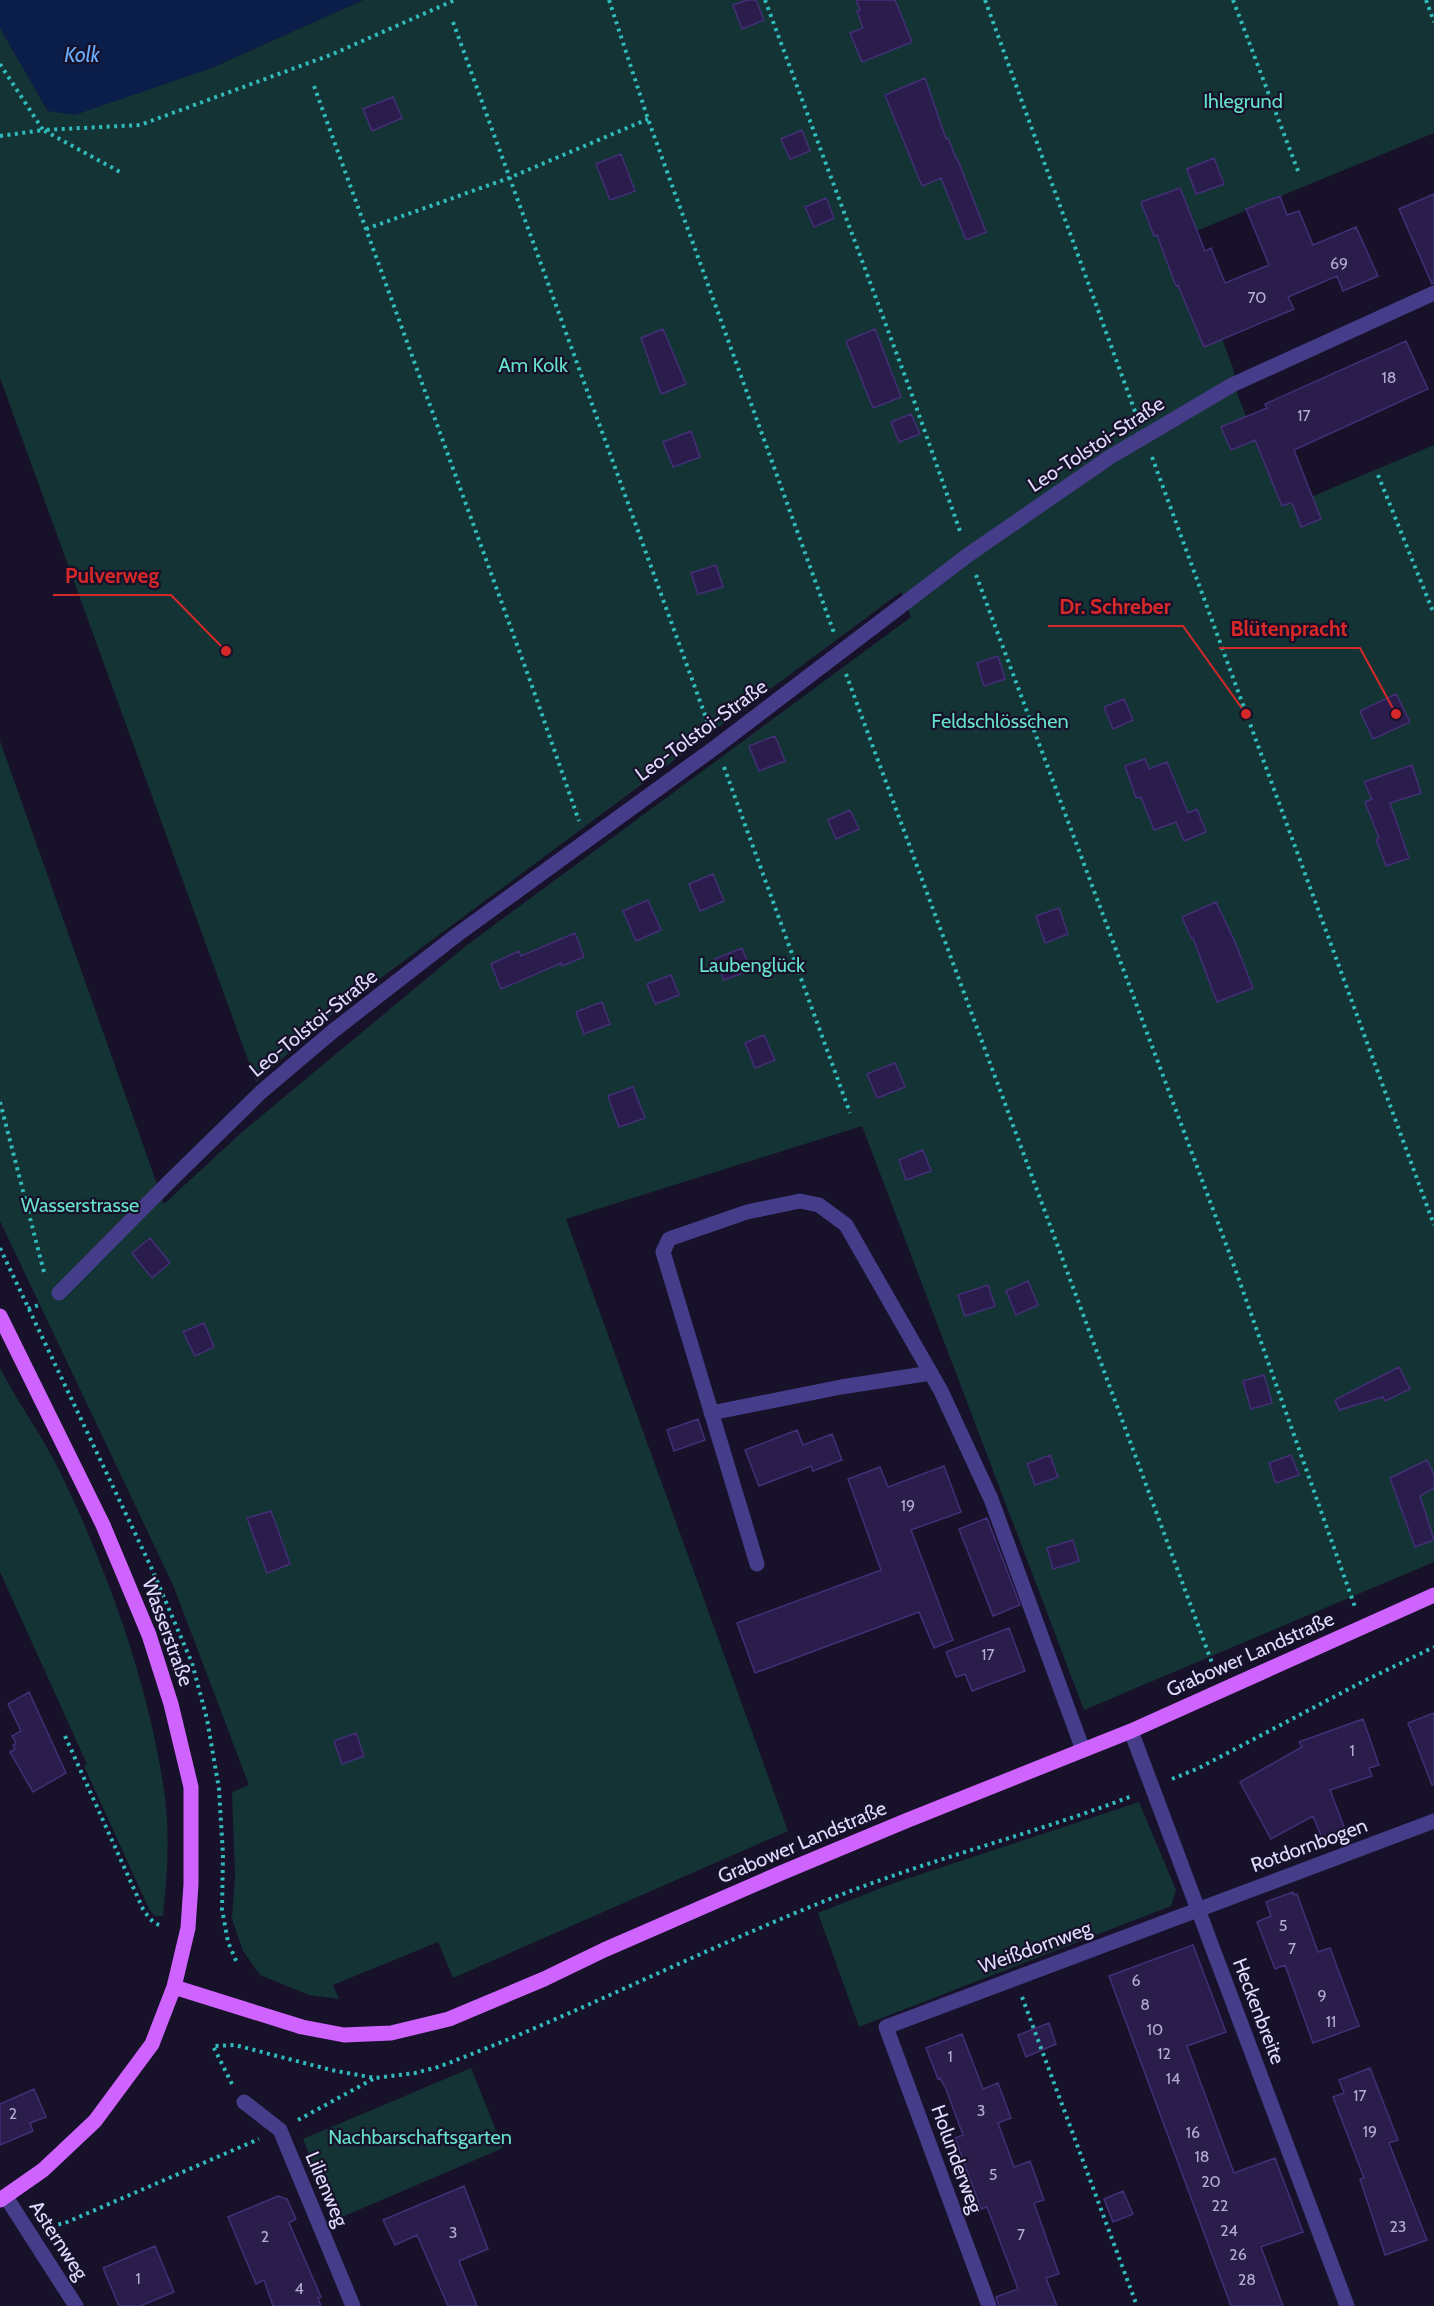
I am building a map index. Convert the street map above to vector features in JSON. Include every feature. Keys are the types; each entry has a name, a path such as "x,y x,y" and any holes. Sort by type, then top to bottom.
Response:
{"main road":[{"name":"Wasserstraße","path":"0,1316 103,1525 149,1635 171,1704 191,1787 189,1913 174,1987 152,2044 94,2121 52,2162 3,2199"},
{"name":"Grabower Landstraße","path":"174,1987 320,2031 366,2035 391,2033 449,2019 897,1824 1131,1731 1434,1595"}],"street":[{"name":"Leo-Tolstoi-Straße","path":"59,1293 270,1084 333,1031 586,840 717,746 968,555 1144,436 1232,385 1434,293"},
{"path":"757,1564 663,1252 669,1239 747,1212 800,1202 819,1205 846,1225 931,1373 991,1499 1083,1750"},
{"path":"711,1413 841,1387 931,1373"},
{"name":"Heckenbreite","path":"1131,1731 1347,2306"},
{"name":"Rotdornbogen","path":"1198,1909 1434,1821"},
{"name":"Weißdornweg","path":"886,2026 1198,1909"},
{"name":"Holunderweg","path":"886,2026 989,2306"},
{"name":"Lilienweg","path":"244,2102 280,2130 353,2306"},
{"name":"Asternweg","path":"3,2199 26,2228 76,2306"}],"path":[{"path":"0,136 43,130 140,125 333,54 455,0"},
{"path":"609,0 648,119 841,652 844,667 1215,1671"},
{"path":"765,0 912,395 968,555 1229,1252 1351,1597 1358,1611"},
{"path":"986,0 1434,1225"},
{"path":"1233,0 1298,171"},
{"path":"1426,0 1434,22"},
{"path":"453,22 850,1113"},
{"path":"0,64 43,130 122,173"},
{"path":"314,86 586,840"},
{"path":"366,229 509,178 648,119"},
{"path":"1378,475 1434,614"},
{"path":"0,1102 45,1276 59,1293"},
{"path":"0,1248 28,1309"},
{"path":"244,2102 227,2077 213,2046 235,2045 332,2070 375,2078 415,2073 465,2057 847,1892 973,1848 1066,1820 1152,1788 1199,1768 1362,1682 1434,1647"},
{"path":"65,1736 143,1909 149,1919 163,1926"},
{"path":"1015,1977 1137,2306"},
{"path":"26,2228 65,2223 280,2130 375,2078"}],"green space":[{"path":"363,0 1434,0 1434,133 1184,236 1233,368 1238,396 1282,506 1290,503 1292,505 1434,445 1434,1562 1084,1710 862,1126 566,1219 788,1831 453,1978 438,1942 333,1985 339,1999 309,1995 260,1975 243,1951 232,1919 235,1875 232,1792 249,1785 173,1585 0,1221 0,741 164,1204 242,1132 467,945 911,617 901,592 335,1012 256,1082 0,378 0,28 48,111 209,69"},
{"path":"0,1368 52,1457 77,1508 110,1588 138,1673 158,1757 167,1813 166,1887 163,1916 155,1916 149,1909 84,1766 87,1764 0,1572"},
{"path":"1139,1802 1176,1890 1171,1906 859,2027 818,1913 891,1884"},
{"name":"Nachbarschaftsgarten","path":"471,2068 503,2148 335,2220 303,2139"}],"water":[{"name":"Kolk","path":"0,0 363,0 209,69 75,115 48,111 0,28"}],"building":[{"path":"747,0 756,0 764,20 742,29 733,5"},
{"path":"856,0 895,0 912,42 862,62 850,33 863,28"},
{"path":"925,78 946,139 948,138 957,158 986,232 966,240 941,178 922,186 885,95"},
{"path":"393,97 402,118 372,131 363,109"},
{"path":"802,130 810,151 790,159 781,139"},
{"path":"621,154 635,191 610,200 596,164"},
{"path":"1214,158 1224,184 1196,194 1187,169"},
{"path":"1180,188 1205,251 1211,248 1225,283 1269,265 1246,209 1280,196 1287,215 1299,211 1313,245 1356,227 1378,276 1343,291 1337,276 1288,297 1294,309 1204,347 1141,202"},
{"path":"1434,194 1434,283 1432,284 1399,209"},
{"path":"826,198 834,218 814,227 805,207"},
{"path":"663,329 686,384 661,394 641,338"},
{"path":"875,329 901,397 873,408 846,341"},
{"path":"1406,341 1428,389 1294,450 1321,519 1301,527 1293,505 1290,503 1282,506 1255,440 1231,450 1221,427 1267,408 1265,404"},
{"path":"911,414 920,434 899,442 891,422"},
{"path":"691,431 700,457 673,467 663,442"},
{"path":"716,565 723,587 698,594 691,573"},
{"path":"998,656 1005,679 984,686 977,663"},
{"path":"1396,694 1410,722 1373,739 1360,711"},
{"path":"1124,699 1133,720 1113,729 1104,707"},
{"path":"775,736 785,761 759,771 749,746"},
{"path":"1145,759 1149,769 1167,762 1188,813 1197,809 1206,832 1184,841 1176,822 1154,830 1141,797 1136,798 1125,766"},
{"path":"1412,765 1421,793 1390,803 1409,858 1386,866 1376,839 1379,838 1365,802 1372,799 1364,782"},
{"path":"850,810 859,829 836,839 828,820"},
{"path":"713,874 724,901 700,911 689,884"},
{"path":"648,900 661,930 636,941 623,911"},
{"path":"1216,902 1253,988 1217,1002 1193,938 1182,917"},
{"path":"1059,908 1068,934 1045,943 1036,916"},
{"path":"575,933 584,957 562,966 561,963 501,989 491,964 519,951 521,956"},
{"path":"742,948 751,970 724,980 715,959"},
{"path":"671,975 679,995 655,1004 647,984"},
{"path":"602,1002 610,1024 584,1034 576,1012"},
{"path":"764,1035 775,1060 755,1068 745,1043"},
{"path":"895,1063 905,1087 877,1098 867,1074"},
{"path":"633,1087 645,1118 619,1127 608,1096"},
{"path":"923,1150 931,1171 906,1180 899,1160"},
{"path":"150,1238 170,1263 152,1278 132,1253"},
{"path":"1028,1281 1038,1305 1016,1315 1006,1291"},
{"path":"988,1285 995,1306 965,1316 958,1295"},
{"path":"204,1323 214,1347 195,1356 183,1332"},
{"path":"1399,1367 1410,1389 1385,1401 1383,1397 1339,1410 1335,1400"},
{"path":"1264,1375 1272,1403 1251,1409 1243,1381"},
{"path":"698,1419 705,1440 674,1451 667,1430"},
{"path":"797,1430 803,1445 832,1434 842,1460 813,1471 811,1466 759,1486 745,1450"},
{"path":"1050,1455 1058,1477 1035,1485 1027,1464"},
{"path":"1291,1455 1299,1475 1276,1483 1269,1463"},
{"path":"1427,1460 1434,1475 1434,1488 1420,1496 1434,1540 1415,1547 1390,1478"},
{"path":"944,1466 961,1512 911,1530 953,1640 934,1648 919,1612 755,1673 737,1623 881,1570 848,1479 880,1467 888,1487"},
{"path":"271,1511 290,1564 267,1573 247,1518"},
{"path":"987,1518 1020,1605 993,1616 959,1529"},
{"path":"1073,1540 1079,1561 1053,1569 1047,1548"},
{"path":"1009,1628 1025,1671 972,1691 965,1674 956,1677 946,1652"},
{"path":"29,1692 66,1773 33,1792 10,1752 15,1749 13,1745 16,1743 12,1736 21,1731 8,1704"},
{"path":"1434,1713 1434,1785 1432,1785 1408,1723"},
{"path":"1363,1719 1379,1765 1369,1768 1372,1776 1330,1790 1345,1829 1322,1838 1313,1816 1271,1839 1240,1782 1302,1747 1299,1742"},
{"path":"356,1733 364,1756 342,1764 334,1741"},
{"path":"1293,1892 1294,1895 1297,1894 1318,1952 1330,1948 1359,2026 1313,2043 1285,1965 1275,1969 1257,1922 1271,1916 1266,1902"},
{"path":"1193,1945 1226,2032 1187,2046 1234,2173 1275,2158 1303,2232 1261,2247 1283,2306 1231,2306 1109,1976"},
{"path":"1049,2023 1056,2044 1026,2057 1018,2035"},
{"path":"962,2034 983,2089 998,2083 1011,2118 998,2123 1014,2167 1030,2161 1044,2200 1034,2203 1059,2274 1046,2278 1057,2306 999,2306 996,2297 1018,2289 987,2207 981,2209 955,2138 963,2135 946,2089 940,2078 938,2079 926,2048"},
{"path":"1370,2068 1398,2140 1389,2143 1427,2240 1385,2255 1360,2179 1364,2178 1333,2097 1344,2093 1339,2080"},
{"path":"34,2089 46,2117 30,2123 33,2131 0,2145 0,2104"},
{"path":"464,2186 488,2249 459,2261 477,2306 448,2306 417,2235 395,2245 383,2220"},
{"path":"1123,2191 1133,2214 1113,2222 1104,2199"},
{"path":"278,2196 287,2199 296,2219 289,2223 321,2297 318,2298 321,2306 273,2306 264,2280 256,2284 228,2217"},
{"path":"155,2246 174,2292 140,2306 119,2306 103,2268"}],"place":[{"name":"Pulverweg","path":"226,651"},
{"name":"Dr. Schreber","path":"1246,714"},
{"name":"Blütenpracht","path":"1396,714"}],"park label":[{"name":"Ihlegrund","path":"1243,101"},
{"name":"Am Kolk","path":"533,365"},
{"name":"Feldschlösschen","path":"1000,721"},
{"name":"Laubenglück","path":"752,965"},
{"name":"Wasserstrasse","path":"80,1205"}]}
